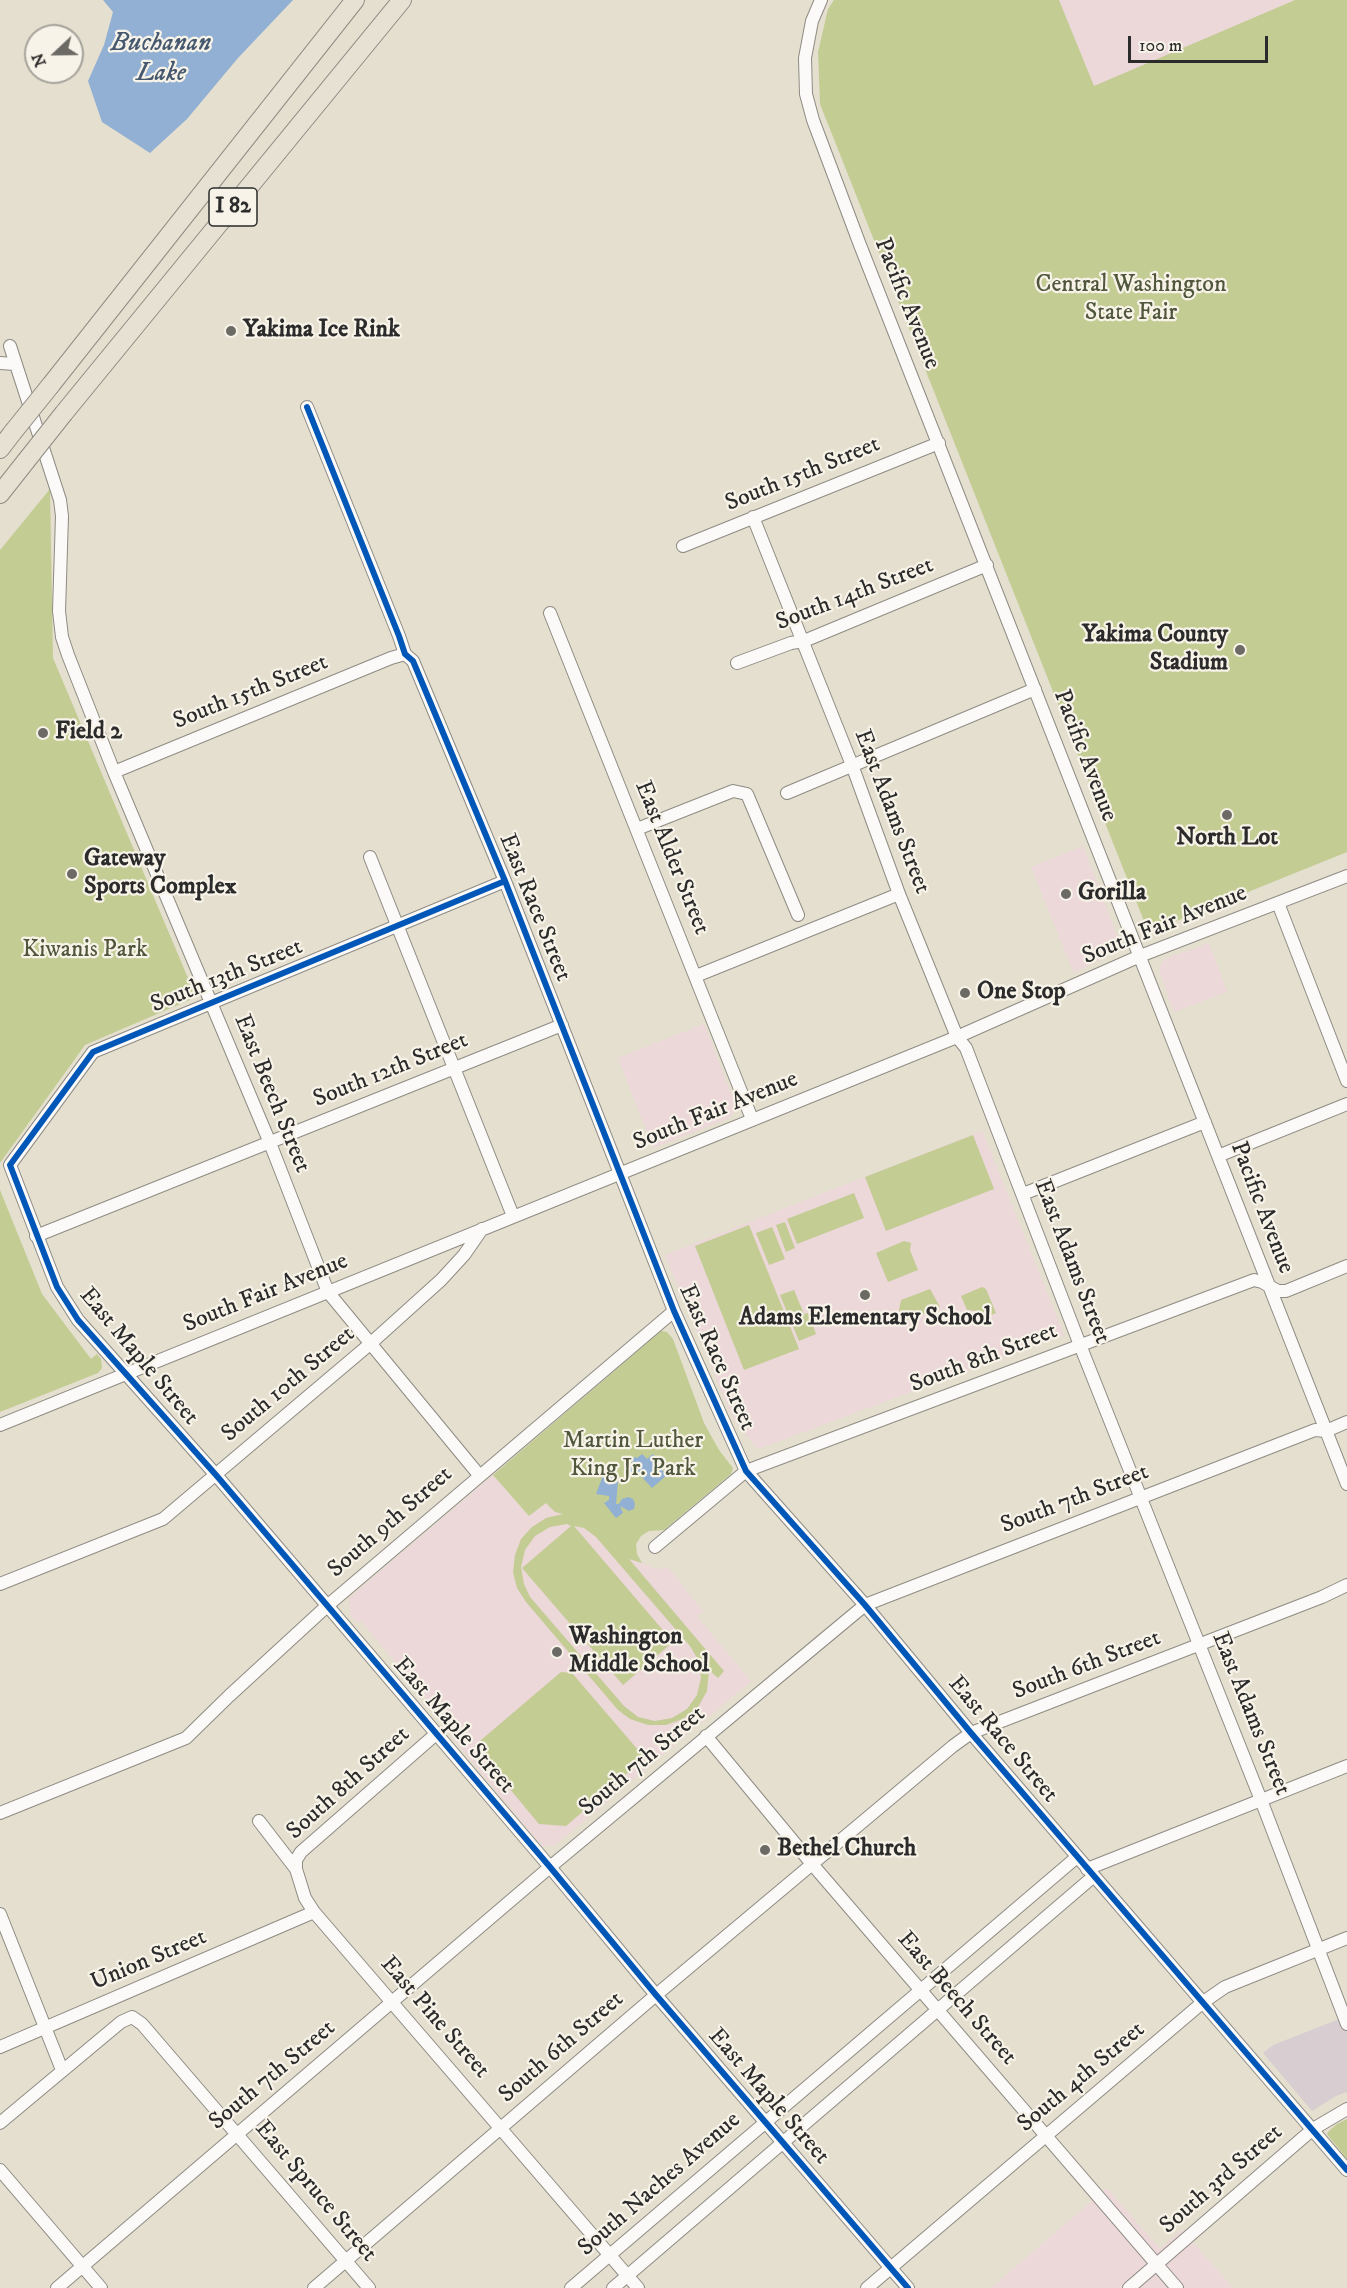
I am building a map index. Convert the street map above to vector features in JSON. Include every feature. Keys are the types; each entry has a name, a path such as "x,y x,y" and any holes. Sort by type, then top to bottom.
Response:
{"highway":[{"name":"I 82","path":"0,449 355,0"},
{"name":"I 82","path":"0,494 402,0"}],"street":[{"name":"Pacific Avenue","path":"821,0 808,39 805,77 806,94 813,120 1347,1484"},
{"name":"East Beech Street","path":"10,346 60,500 62,516 59,611 62,637 114,772 270,1143 328,1292 479,1475"},
{"path":"0,363 15,364"},
{"name":"East Race Street","path":"306,407 405,654 413,661 505,881 674,1311 746,1471 865,1605 971,1733 1347,2170"},
{"name":"South 15th Street","path":"683,546 939,443"},
{"name":"East Adams Street","path":"753,518 804,641 899,894 957,1037 966,1048 1080,1345 1200,1644 1347,2024"},
{"name":"South 14th Street","path":"737,663 791,643 804,641 987,565"},
{"name":"East Alder Street","path":"550,613 753,1119"},
{"name":"South 15th Street","path":"114,772 380,662 405,654"},
{"path":"787,793 1035,689"},
{"path":"637,829 733,791 747,794 798,915"},
{"path":"370,857 513,1216"},
{"name":"South Fair Avenue","path":"0,1425 957,1037 1140,956 1347,876"},
{"name":"South 13th Street","path":"10,1165 93,1052 505,881"},
{"path":"696,976 899,894"},
{"path":"1278,903 1347,1082"},
{"name":"South 12th Street","path":"36,1236 562,1025"},
{"path":"1218,1156 1347,1104"},
{"path":"1023,1194 1205,1122"},
{"name":"East Maple Street","path":"10,1165 57,1287 78,1320 216,1475 656,1995 908,2288"},
{"name":"South 10th Street","path":"0,1584 163,1519 370,1344 441,1280 464,1255 482,1229"},
{"name":"South 8th Street","path":"654,1547 746,1471 1254,1280 1278,1291 1286,1291 1347,1266"},
{"name":"South 9th Street","path":"0,1813 186,1738 327,1606 674,1311"},
{"name":"South 7th Street","path":"57,2288 550,1867 865,1605 1141,1496 1315,1430 1326,1431 1347,1422"},
{"name":"South 6th Street","path":"314,2288 656,1995 971,1733 1322,1597 1347,1585"},
{"name":"South 8th Street","path":"296,1869 296,1860 301,1852 436,1734"},
{"name":"East Beech Street","path":"706,1736 921,1992 1177,2288"},
{"name":"South Naches Avenue","path":"613,2288 937,2010 1091,1872 1347,1766"},
{"name":"East Pine Street","path":"259,1821 296,1869 305,1898 314,1912 638,2288"},
{"name":"South Naches Avenue","path":"571,2288 1077,1857"},
{"name":"Union Street","path":"0,2047 314,1912"},
{"path":"0,1914 62,2070 0,2123"},
{"name":"South 4th Street","path":"867,2288 1202,2003 1225,1987 1347,1938"},
{"name":"East Spruce Street","path":"62,2070 121,2022 132,2017 142,2024 369,2288"},
{"name":"South 3rd Street","path":"1129,2288 1313,2129 1347,2109"},
{"path":"0,2170 101,2288"}],"shaded area":[{"path":"1059,0 1295,0 1094,87"},
{"path":"1083,846 1118,939 1115,952 1074,973 1031,867"},
{"path":"1209,943 1227,992 1174,1012 1160,973 1161,963 1165,959"},
{"path":"704,1024 736,1106 730,1118 653,1148 618,1058"},
{"name":"Adams Elementary School","path":"982,1131 1064,1335 758,1449 730,1412 665,1255"},
{"name":"Washington Middle School","path":"493,1475 528,1516 546,1503 579,1516 628,1558 656,1569 669,1568 703,1612 697,1616 751,1681 555,1845 542,1846 454,1740 457,1736 362,1622 357,1623 350,1614 349,1598"},
{"path":"1347,2016 1347,2092 1312,2111 1263,2053 1273,2045"},
{"path":"1107,2188 1160,2249 1182,2230 1233,2288 991,2288"}],"green space":[{"name":"Central Washington State Fair","path":"834,0 1059,0 1094,86 1295,0 1347,0 1347,852 1159,928 1144,921 820,104 818,52 828,9"},
{"name":"Kiwanis Park","path":"50,489 53,658 193,990 192,999 85,1045 0,1163 0,550"},
{"path":"973,1135 994,1189 886,1231 865,1177"},
{"path":"0,1190 42,1294 91,1359 97,1354 101,1359 102,1368 98,1373 0,1412"},
{"path":"854,1193 864,1218 797,1244 787,1219"},
{"path":"785,1222 795,1248 786,1252 776,1225"},
{"path":"749,1225 799,1349 744,1370 695,1246"},
{"path":"772,1227 785,1259 769,1265 756,1233"},
{"path":"904,1241 911,1243 910,1250 918,1270 888,1282 876,1253"},
{"path":"982,1287 986,1289 996,1313 984,1318 977,1311 967,1310 961,1296"},
{"path":"930,1289 940,1307 909,1320 901,1316 899,1310 901,1300"},
{"path":"794,1290 804,1314 808,1313 816,1334 799,1341 780,1295"},
{"name":"Martin Luther King Jr. Park","path":"661,1331 667,1332 673,1339 704,1423 719,1450 733,1468 731,1474 664,1530 649,1531 641,1536 636,1544 637,1554 642,1563 629,1559 724,1671 718,1678 709,1670 707,1691 698,1707 683,1719 666,1725 648,1725 630,1719 618,1710 526,1602 517,1588 513,1572 515,1555 521,1539 532,1527 546,1518 563,1514 555,1512 546,1503 529,1516 493,1475","holes":["567,1524 571,1526 522,1568 623,1685 673,1642 574,1526 584,1528 596,1537 690,1646 699,1661 701,1678 697,1695 687,1709 672,1718 655,1721 638,1717 624,1706 530,1597 524,1584 521,1567 525,1550 535,1536 550,1527"]},
{"path":"561,1672 572,1673 645,1758 566,1826 539,1824 474,1746"},
{"path":"1347,2119 1347,2159 1327,2134 1337,2124"}],"water":[{"name":"Buchanan Lake","path":"103,0 293,0 238,58 187,119 150,153 102,122 88,81 104,45 113,12"},
{"path":"642,1454 647,1459 653,1454 660,1462 654,1469 658,1472 661,1469 667,1475 652,1488 640,1475 633,1476 629,1472 632,1459"},
{"path":"613,1470 618,1481 616,1504 628,1497 633,1499 635,1504 634,1509 629,1511 620,1506 623,1513 616,1518 604,1503 609,1500 609,1496 596,1494 602,1478"}],"cycle path":[{"path":"307,407 405,654 413,661 505,881 674,1311 746,1471 865,1605 971,1733 1347,2170"},
{"path":"505,881 93,1052 10,1165 57,1287 78,1320 216,1475 656,1995 908,2288"}],"place":[{"name":"Yakima Ice Rink","path":"231,331"},
{"name":"Yakima County Stadium","path":"1240,650"},
{"name":"Field 2","path":"43,733"},
{"name":"North Lot","path":"1227,815"},
{"name":"Gateway Sports Complex","path":"72,874"},
{"name":"Gorilla","path":"1066,894"},
{"name":"One Stop","path":"965,993"},
{"name":"Adams Elementary School","path":"865,1295"},
{"name":"Washington Middle School","path":"557,1652"},
{"name":"Bethel Church","path":"765,1850"}]}
